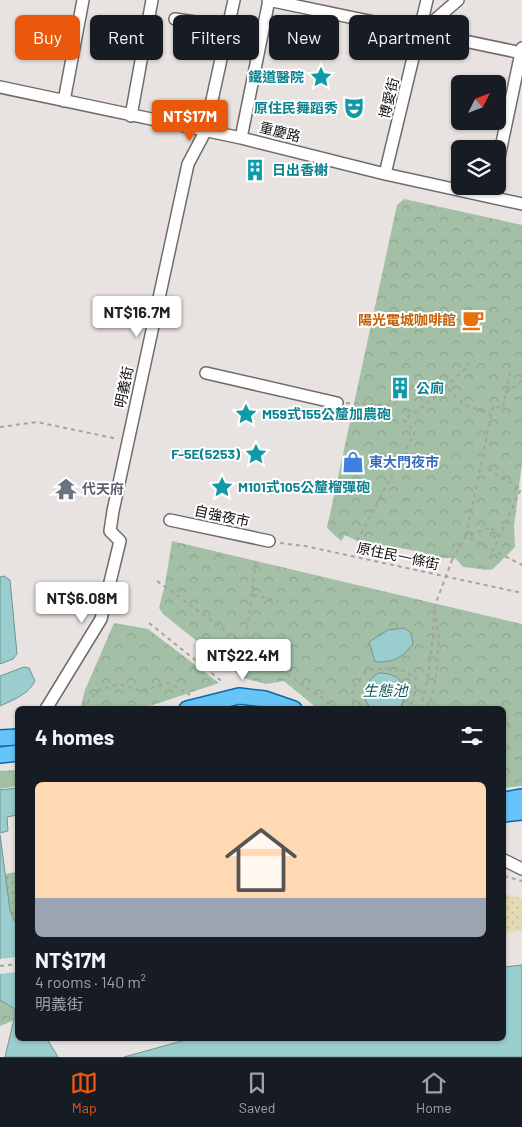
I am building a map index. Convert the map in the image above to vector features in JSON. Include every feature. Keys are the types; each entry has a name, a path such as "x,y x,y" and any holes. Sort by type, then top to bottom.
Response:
{"main road":[{"path":"190,703 239,696 265,699 285,706"},
{"path":"0,738 15,737"},
{"path":"0,755 15,753"},
{"path":"506,800 522,797"},
{"path":"506,814 522,812"}],"street":[{"path":"64,101 83,0"},
{"path":"131,116 152,0"},
{"name":"明義街","path":"231,15 234,0"},
{"path":"241,138 268,0 349,17"},
{"name":"博愛街","path":"424,15 427,0"},
{"path":"441,15 458,0"},
{"path":"469,42 522,52 503,140"},
{"name":"明義街","path":"48,706 100,619 120,541 110,531 188,164 206,132 221,60"},
{"name":"博愛街","path":"385,174 414,60"},
{"name":"重慶路","path":"0,87 241,138 385,174 451,185"},
{"name":"重慶路","path":"499,195 522,204"},
{"path":"206,373 337,403"},
{"name":"自強夜市","path":"170,520 269,541"},
{"path":"506,861 522,869"},
{"path":"506,865 522,869"}],"path":[{"path":"358,541 415,432 404,420 432,400 469,363"},
{"path":"421,706 428,682 434,608 452,560 466,536 493,406 503,408 510,372"},
{"path":"506,394 522,381"},
{"path":"337,403 392,405 416,383 446,387 464,405 491,414"},
{"path":"0,427 37,422 128,441"},
{"path":"466,536 492,527 496,544 521,490 488,469"},
{"path":"466,536 522,565"},
{"name":"原住民一條街","path":"269,541 306,546 522,593"},
{"path":"245,645 256,562"},
{"path":"158,581 245,645 334,706"},
{"path":"253,595 278,601"},
{"path":"430,706 436,677 439,638 434,608"},
{"path":"149,623 224,683"},
{"path":"354,706 352,689 367,670 398,668 416,678 414,697 410,706"},
{"path":"84,706 96,691 119,684 141,691 169,683 190,703"},
{"path":"506,877 522,881"},
{"path":"0,966 15,964"}],"green space":[{"path":"404,199 522,225 522,463 514,526 515,547 493,569 489,570 463,567 455,558 436,558 422,552 355,540 345,535 341,541 327,528 397,205"},
{"path":"172,541 522,624 522,786 506,788 506,706 314,706 284,681 266,684 243,678 163,614 159,608"},
{"path":"114,623 148,629 219,683 146,706 81,706 85,690"},
{"path":"15,770 15,786 0,789 0,771"},
{"path":"15,872 15,921 10,910 5,874"},
{"path":"0,915 15,928 15,1020 0,1026"}],"sand":[{"path":"506,894 522,899 522,931 506,932"}],"water":[{"path":"4,576 10,580 17,654 13,659 0,664 0,577"},
{"name":"生態池","path":"404,628 411,633 413,644 409,649 397,659 375,662 369,642 388,630"},
{"path":"24,667 29,668 35,681 32,686 20,696 0,706 0,676"},
{"name":"生態池","path":"378,673 393,675 397,678 406,694 401,706 369,706 364,694 369,681"},
{"path":"15,788 15,815 7,817 8,831 0,833 0,790"},
{"path":"0,835 10,910 15,921 15,1009 0,1000"},
{"path":"522,965 522,1057 124,1057 182,1041 506,1041 506,967"},
{"path":"15,1015 15,1041 48,1041 58,1057 5,1057"}],"pier":[{"path":"15,957 15,972 0,974 0,959"}],"place":[{"name":"鐵道醫院","path":"321,77"},
{"name":"原住民舞蹈秀","path":"354,108"},
{"name":"日出香榭","path":"255,170"},
{"name":"陽光電城咖啡館","path":"473,320"},
{"name":"公廁","path":"400,388"},
{"name":"M59式155公釐加農砲","path":"246,414"},
{"name":"F-5E(5253)","path":"256,454"},
{"name":"東大門夜市","path":"353,462"},
{"name":"M101式105公釐榴彈砲","path":"222,487"},
{"name":"代天府","path":"66,489"}]}
